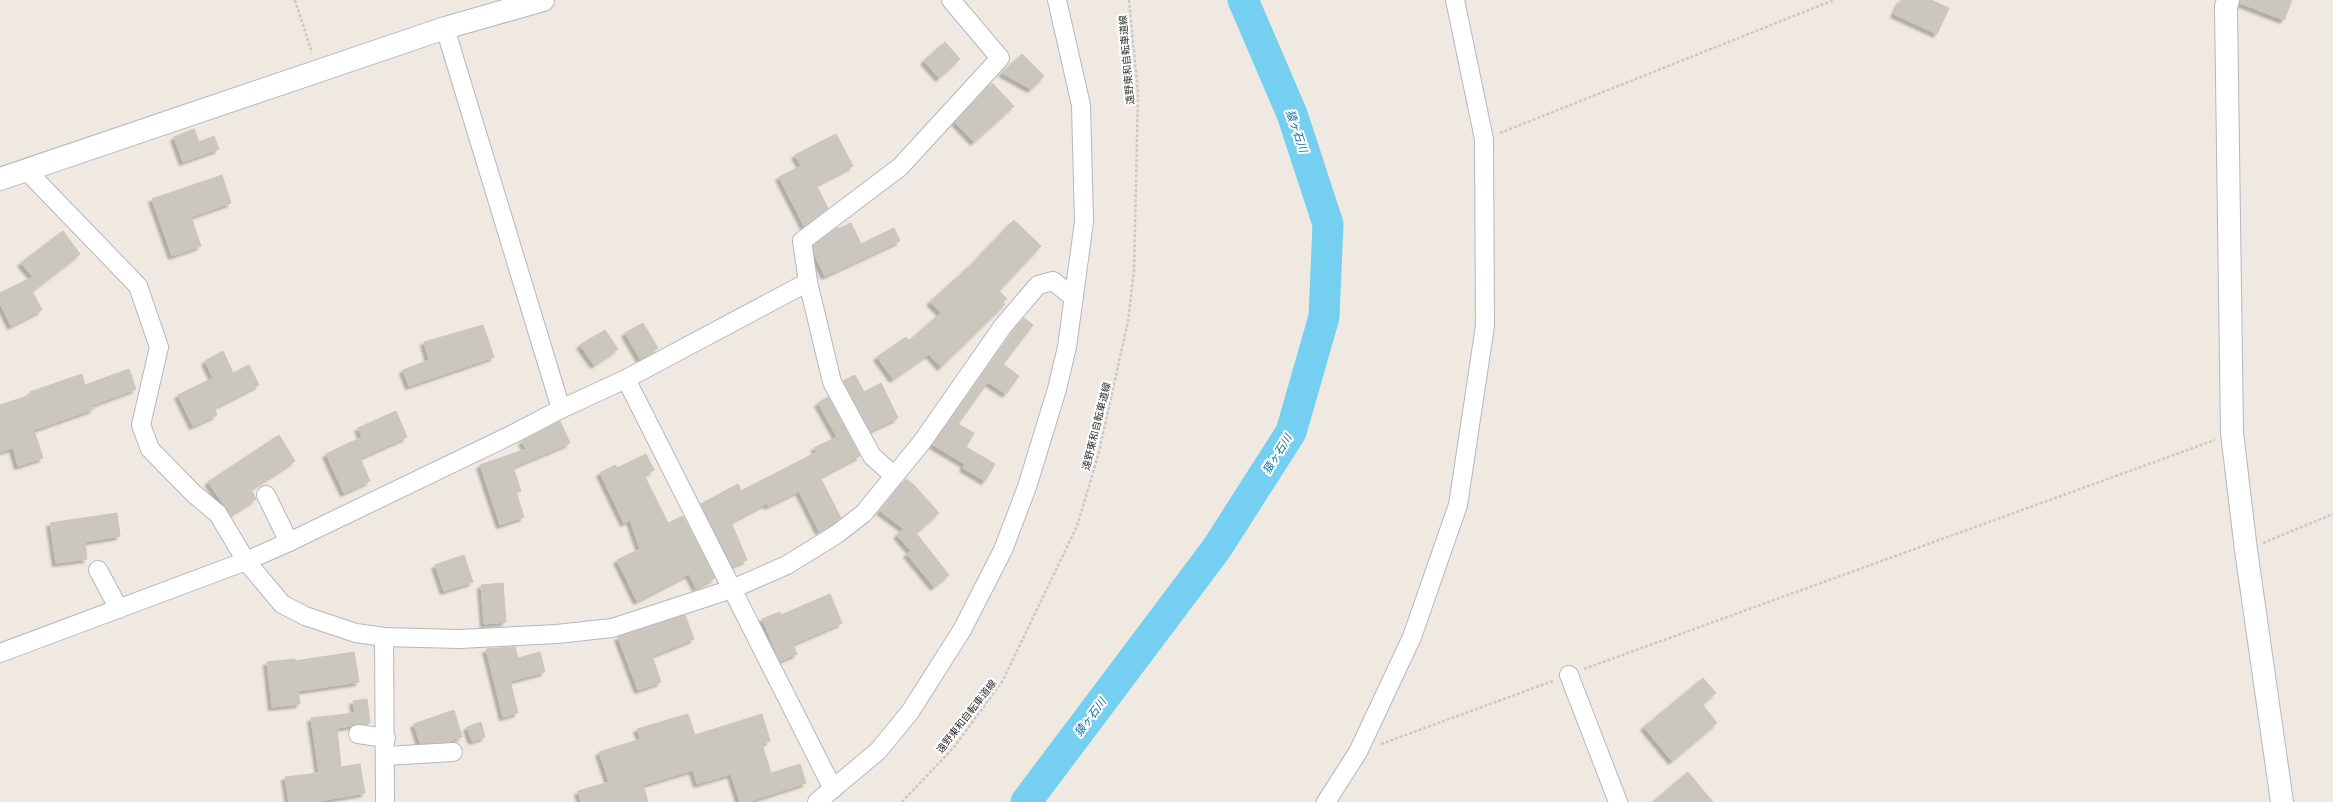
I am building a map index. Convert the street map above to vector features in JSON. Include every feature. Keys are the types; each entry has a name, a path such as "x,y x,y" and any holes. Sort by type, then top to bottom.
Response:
{"street":[{"path":"0,179 445,28 543,0"},
{"path":"894,476 872,456 832,382 808,282 802,241 900,167 1000,58 951,0"},
{"path":"817,802 878,751 910,712 962,630 1003,550 1027,487 1058,389 1067,347 1084,222 1081,105 1057,0"},
{"path":"1326,802 1358,752 1412,637 1458,505 1485,326 1484,139 1455,0"},
{"path":"2228,0 2226,7 2232,433 2246,550 2282,802"},
{"path":"445,28 561,409"},
{"path":"27,171 138,286 159,347 141,425 150,449 193,493 218,514 246,561 282,604 305,616 356,633 384,638 458,639 557,634 612,628 732,590 787,565 837,534 864,513 922,442 1003,326 1038,285 1053,281 1074,298"},
{"path":"0,653 246,561 289,542 511,435 561,409 626,379 808,282"},
{"path":"626,379 823,772 833,789"},
{"path":"266,495 289,542"},
{"path":"98,570 119,609"},
{"path":"384,638 386,738 385,802"},
{"path":"1569,675 1618,802"},
{"path":"358,734 386,738"},
{"path":"386,756 453,752"}],"path":[{"path":"295,0 318,72"},
{"name":"遠野東和自転車道線","path":"902,802 955,746 1003,680 1077,526 1099,452 1128,321 1134,271 1138,93 1129,0"},
{"path":"1484,139 1834,0"},
{"path":"1358,752 2232,433"},
{"path":"2246,550 2333,514"}],"building":[{"path":"1901,0 1931,0 1949,8 1937,34 1894,14"},
{"path":"2240,0 2292,0 2284,20 2240,3"},
{"path":"945,42 960,59 939,78 924,61"},
{"path":"1022,54 1044,76 1031,89 1002,73"},
{"path":"992,83 1014,106 974,142 955,122"},
{"path":"194,129 199,142 214,136 219,149 183,162 174,137"},
{"path":"836,134 853,166 816,185 828,208 804,226 779,177 801,166 795,155"},
{"path":"222,175 231,203 191,217 201,246 172,256 152,199"},
{"path":"1014,220 1041,246 999,291 1007,299 1002,302 1005,304 941,367 929,354 893,379 877,357 906,337 909,341 941,313 930,302 971,265"},
{"path":"851,223 861,244 894,228 900,241 825,276 814,254 813,246 838,227 838,229"},
{"path":"63,231 80,254 32,291 42,310 11,326 0,303 0,293 33,277 21,263"},
{"path":"1024,318 1033,325 1003,364 1019,376 1006,394 988,382 958,424 974,433 966,447 995,464 985,481 963,468 965,464 933,445"},
{"path":"643,323 658,348 640,359 625,333"},
{"path":"483,325 494,357 409,386 403,370 429,360 424,342"},
{"path":"605,330 618,349 594,365 580,345"},
{"path":"223,351 233,373 249,365 259,385 214,408 217,415 193,426 178,395 213,378 205,361"},
{"path":"129,369 136,389 93,405 94,409 34,430 43,458 18,466 13,448 0,452 0,405 31,395 30,392 82,374 85,385"},
{"path":"855,375 864,392 881,383 898,418 870,431 843,381"},
{"path":"828,397 860,456 820,477 841,518 819,531 799,491 768,506 767,503 731,522 747,560 732,566 701,504 738,484 741,491 817,452 814,448 837,437 818,403"},
{"path":"396,411 407,437 360,458 370,481 344,493 326,454 362,437 358,428"},
{"path":"560,421 570,443 513,467 521,491 516,492 524,517 500,525 480,465 526,449 522,441"},
{"path":"279,435 295,461 251,489 256,499 231,515 208,482"},
{"path":"646,454 654,470 644,475 668,523 683,516 715,578 696,588 689,574 637,601 617,560 640,549 630,520 624,523 600,473 615,465 617,468"},
{"path":"906,479 914,485 939,513 916,533 949,575 934,587 907,554 911,551 897,535 904,529 880,511"},
{"path":"117,513 120,536 85,542 87,559 56,563 50,523"},
{"path":"464,555 473,582 444,591 435,565"},
{"path":"503,583 506,622 484,624 481,585"},
{"path":"830,594 842,623 793,644 797,654 780,661 762,619 780,612 781,615"},
{"path":"685,615 694,639 652,656 661,682 638,690 618,637"},
{"path":"515,647 518,658 540,652 545,672 510,681 518,713 503,717 486,649"},
{"path":"354,652 359,682 298,691 300,704 272,707 267,662 295,659 295,661"},
{"path":"1703,678 1716,693 1702,704 1717,723 1672,761 1644,727"},
{"path":"367,699 370,723 337,728 341,767 360,764 365,793 313,802 289,802 285,777 319,773 311,718 355,713 353,701"},
{"path":"454,710 462,737 447,742 420,743 414,724"},
{"path":"688,714 695,735 762,714 770,741 762,744 771,773 800,764 806,783 747,802 740,802 731,774 697,784 693,770 643,785 648,802 581,802 578,791 609,782 599,752 641,739 637,729"},
{"path":"481,722 485,737 472,741 467,727"},
{"path":"1688,772 1713,802 1653,802"}],"waterway":[{"name":"猿ヶ石川","path":"1026,802 1217,548 1291,432 1324,317 1328,224 1292,114 1243,0"}]}
